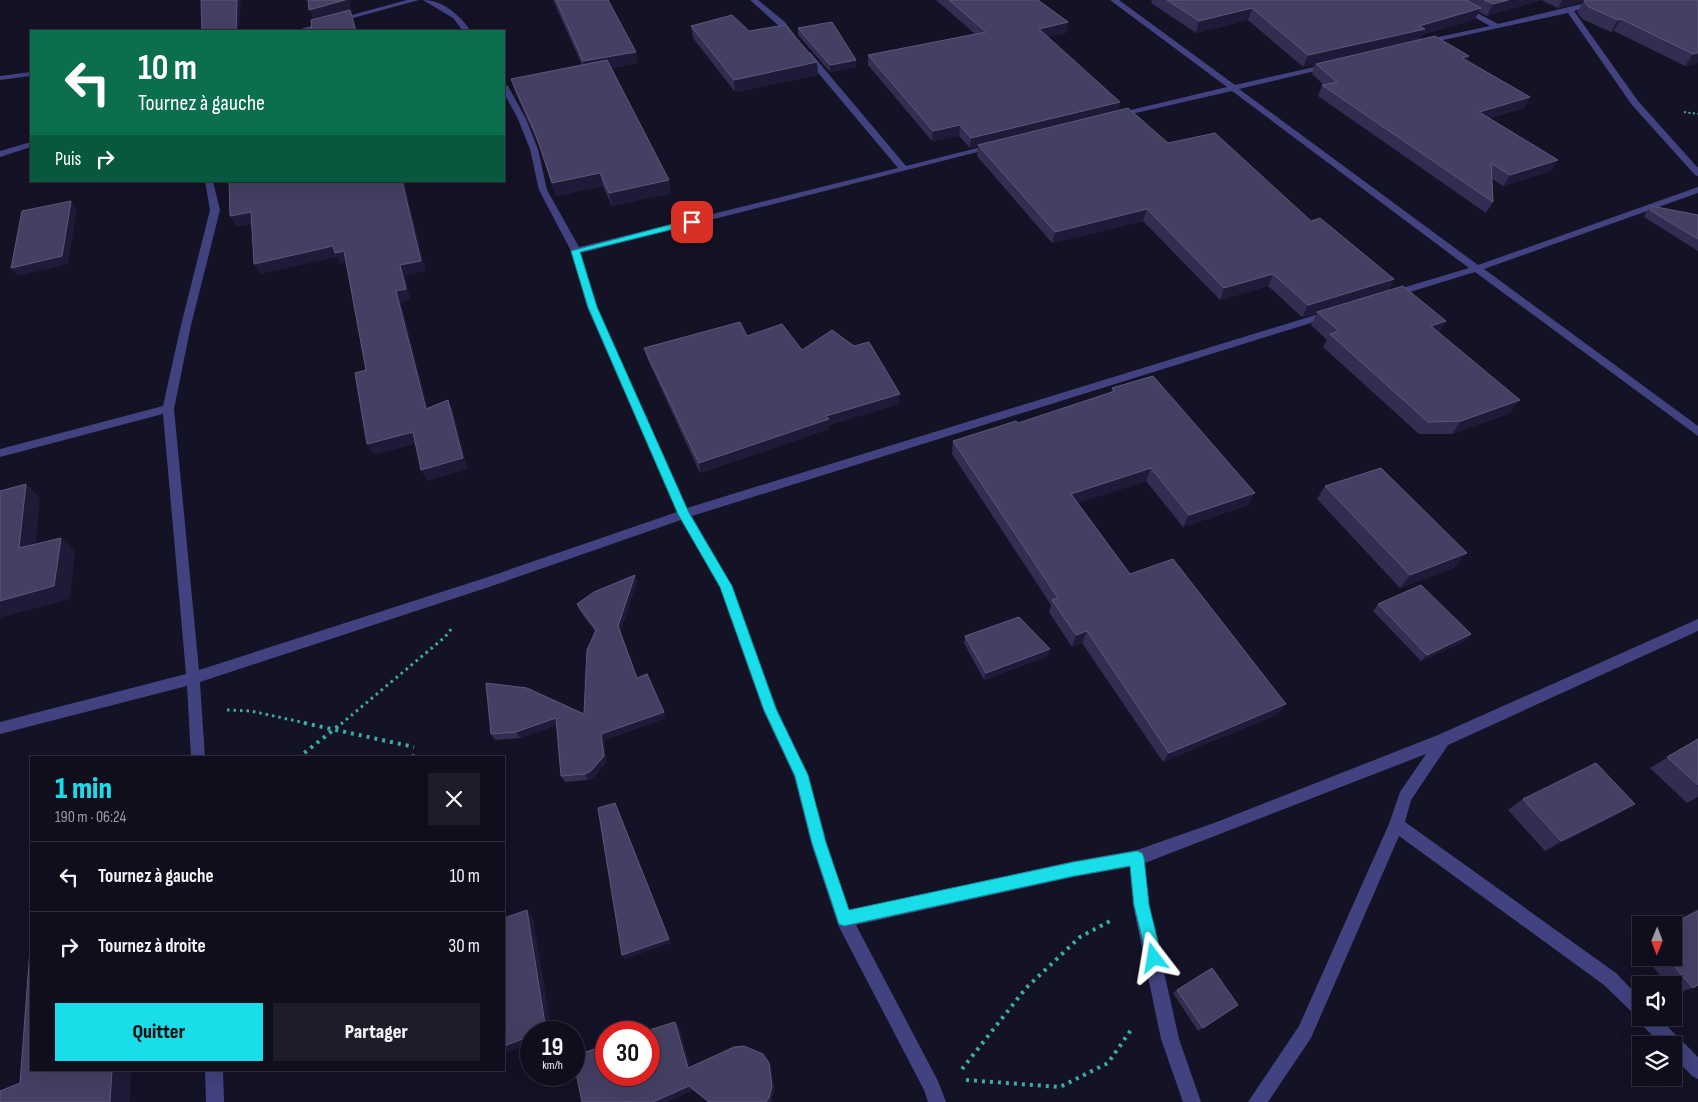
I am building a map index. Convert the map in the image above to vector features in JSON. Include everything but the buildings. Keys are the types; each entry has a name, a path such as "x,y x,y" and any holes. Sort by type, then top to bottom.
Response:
{"street":[{"path":"300,30 415,0"},
{"path":"427,0 456,16 466,30"},
{"path":"754,0 782,24 904,169"},
{"path":"1114,0 1698,432"},
{"path":"1448,0 1496,26"},
{"path":"1418,44 1570,10 1606,0"},
{"path":"1570,10 1635,103 1698,173"},
{"path":"1107,119 1340,63"},
{"path":"0,78 30,74"},
{"path":"505,88 522,119 534,149 543,190 576,251 592,307 684,514 726,586 770,710 801,775 819,843 844,919 934,1095"},
{"path":"0,154 30,144"},
{"path":"576,251 1001,145"},
{"path":"198,756 193,678 168,409 186,325 215,210 209,182"},
{"path":"1380,298 1475,268 1698,190"},
{"path":"0,728 193,678 489,582 684,514 1341,310"},
{"path":"0,453 168,409"},
{"path":"844,919 1074,869 1137,858 1214,830 1443,740 1698,625"},
{"path":"1257,1102 1305,1032 1396,825 1405,797 1443,740"},
{"path":"1396,825 1610,979 1632,1002"},
{"path":"1137,858 1141,905 1170,1039 1192,1102"},
{"path":"1655,1026 1665,1036"},
{"path":"1682,1053 1698,1070"},
{"path":"214,1071 215,1102"}],"path":[{"path":"301,756 445,637 489,582"},
{"path":"194,708 250,711 414,747"},
{"path":"934,1095 955,1079 1026,988 1080,937 1141,905"},
{"path":"955,1079 1060,1087 1108,1063 1133,1027"}],"route":[{"path":"692,222 576,251 592,307 684,514 726,586 770,710 801,775 819,843 844,919 1074,869 1137,858 1141,905 1154,958"}]}
